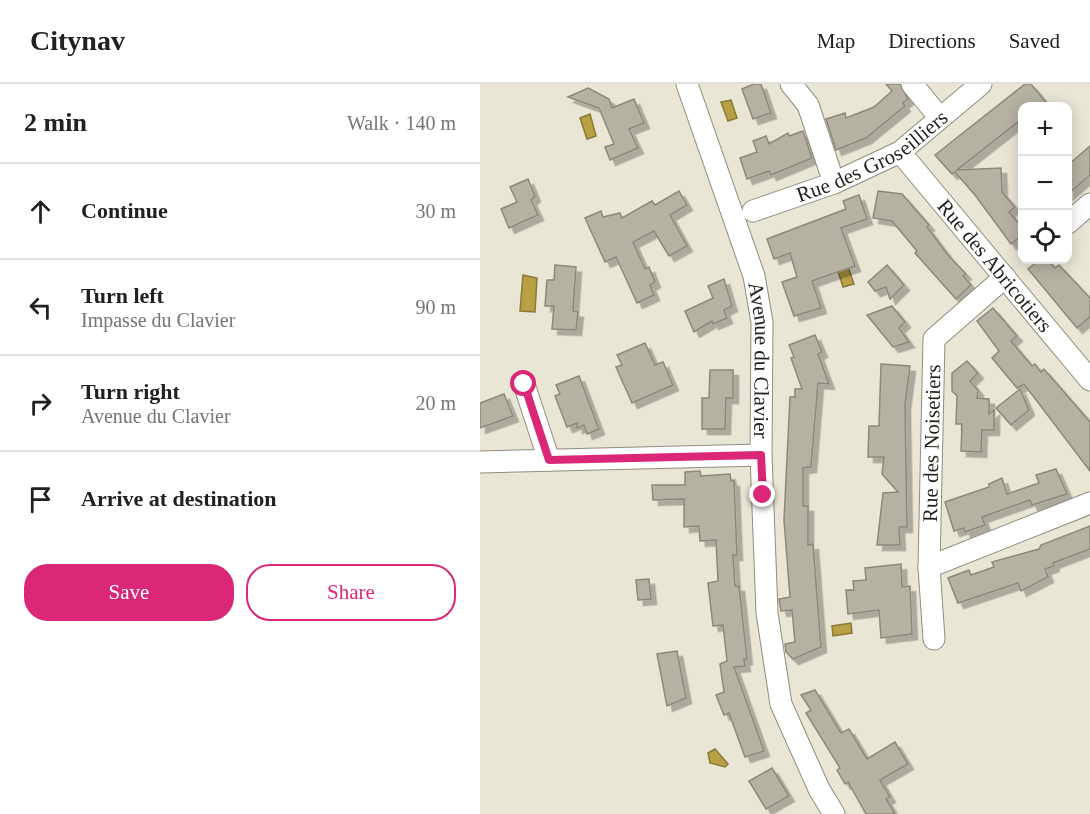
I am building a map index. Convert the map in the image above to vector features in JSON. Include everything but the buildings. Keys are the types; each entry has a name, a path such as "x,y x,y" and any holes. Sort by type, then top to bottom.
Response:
{"street":[{"name":"Avenue du Clavier","path":"687,84 754,276 762,322 761,455 767,613 781,705 819,789 834,814"},
{"path":"791,84 808,105 834,183"},
{"path":"912,84 940,118"},
{"name":"Rue des Groseilliers","path":"753,211 834,183 900,152 981,84"},
{"name":"Rue des Abricotiers","path":"900,152 1090,380"},
{"path":"1072,220 1090,204"},
{"name":"Rue des Noisetiers","path":"934,639 929,567 934,339 1005,277"},
{"path":"524,384 549,460"},
{"path":"480,462 761,455"},
{"path":"929,567 1090,503"}],"shaded area":[{"path":"731,100 737,118 728,121 721,102"},
{"path":"590,114 596,136 587,139 580,118"},
{"path":"847,264 854,284 843,287 837,268"},
{"path":"523,275 537,278 535,312 520,311"},
{"path":"851,623 852,633 833,636 832,626"},
{"path":"715,749 728,764 725,767 710,763 708,753"}],"route":[{"path":"524,384 547,448 549,460 761,455 763,495"}]}
